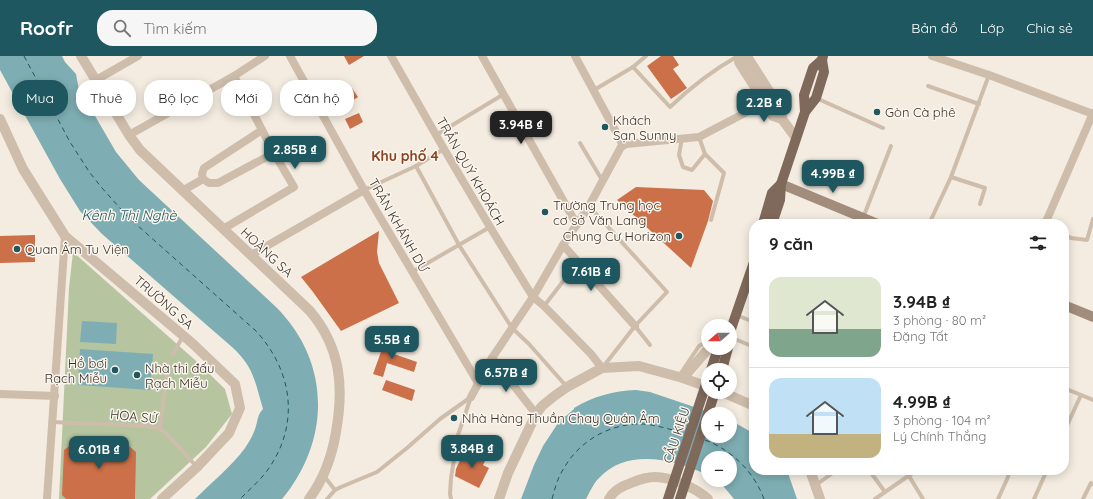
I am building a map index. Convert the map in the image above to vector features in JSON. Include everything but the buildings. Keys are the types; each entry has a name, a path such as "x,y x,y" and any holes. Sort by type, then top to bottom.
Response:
{"main road":[{"path":"774,219 780,200 781,184 796,138 805,112 816,98 824,72 822,58"},
{"path":"805,112 804,95 813,68 822,58"},
{"path":"781,184 863,218"},
{"path":"764,219 772,193 781,184"},
{"path":"735,319 749,277"},
{"path":"1069,307 1093,317"},
{"name":"CẦU KIỆU","path":"668,499 701,399"},
{"name":"CẦU KIỆU","path":"680,499 713,399"}],"street":[{"name":"HOÀNG SA","path":"81,56 96,80"},
{"path":"96,80 138,56"},
{"path":"129,135 234,76 265,56"},
{"name":"TRẦN KHÁNH DƯ","path":"290,56 364,190 478,383"},
{"name":"TRẦN QUÝ KHOÁCH","path":"391,56 444,150 533,297 544,306 591,354 602,368"},
{"path":"482,56 577,225"},
{"path":"575,56 623,145"},
{"path":"782,119 773,116 764,103 739,62 741,56 748,58 781,110 782,119 796,138"},
{"path":"932,56 954,59 989,75 1093,114 1047,219"},
{"path":"223,228 294,187 274,153 234,76"},
{"path":"471,397 492,358 533,297 563,245 589,206 621,147 623,145 699,137 764,103"},
{"name":"HOÀNG SA","path":"118,116 140,150 310,311 317,319 328,337 335,356 340,382 340,407 332,449 323,476 309,499"},
{"name":"TRƯỜNG SA","path":"0,119 23,169 65,236 183,336 235,384 240,408 229,434 197,467 162,499"},
{"path":"262,130 204,168 202,174 203,179 209,183 218,183 274,153"},
{"path":"182,191 203,179"},
{"path":"251,255 364,190"},
{"path":"47,499 65,236"},
{"path":"563,245 634,326"},
{"path":"681,377 702,355"},
{"path":"492,358 536,414"},
{"path":"499,499 508,473 536,414 542,406 567,387 602,368 639,366 681,377 701,384"},
{"path":"0,394 55,396"},
{"path":"737,399 749,404"},
{"path":"812,475 820,499"},
{"path":"609,499 616,490 625,485 644,478 654,477 685,485 698,491 708,499"}],"lane":[{"path":"594,90 633,67 646,56"},
{"path":"633,67 670,107 719,67 741,56"},
{"path":"932,219 951,177 989,75"},
{"path":"928,86 979,104"},
{"path":"436,135 504,94"},
{"path":"816,98 883,128"},
{"path":"699,137 705,154 724,173 710,220"},
{"path":"682,138 679,155 683,168 692,170 705,154"},
{"path":"580,143 602,181"},
{"path":"863,218 892,146"},
{"path":"364,190 416,166 444,150"},
{"path":"416,166 459,245 512,328 529,344 567,387"},
{"path":"951,177 985,188 980,204"},
{"path":"589,206 667,292 634,326 602,368"},
{"path":"1069,237 1088,240 1092,231 1093,219"},
{"path":"412,272 490,227"},
{"path":"544,306 578,262"},
{"path":"736,315 749,320"},
{"path":"634,326 650,345"},
{"path":"173,354 183,336"},
{"path":"737,340 749,345"},
{"path":"681,377 701,345"},
{"path":"160,429 168,362"},
{"path":"1069,390 1093,400"},
{"path":"1069,421 1081,395"},
{"path":"327,499 335,490 377,472 407,448 440,418 471,397"},
{"path":"450,499 450,478 458,435 471,397"},
{"name":"HOA SỨ","path":"53,422 148,426 160,429 166,433 197,467"},
{"path":"816,485 830,475"},
{"path":"873,475 886,492"},
{"path":"998,499 1008,475"},
{"path":"1034,499 1045,475"},
{"path":"323,476 335,490"},
{"path":"875,499 908,476 923,499"},
{"path":"1083,499 1092,483 1093,484"}],"green space":[{"name":"Nhà thi đấu Rạch Miễu","path":"73,252 195,360 225,389 232,414 206,447 150,499 59,499 69,288"}],"water":[{"name":"Kênh Thị Nghè","path":"0,56 62,56 65,62 76,74 76,116 95,116 116,152 139,180 276,307 294,329 307,352 315,376 318,402 316,427 309,452 298,476 282,499 195,499 234,461 249,443 259,415 263,409 253,375 245,361 232,347 102,234 80,211 60,179 25,116 68,116 68,80 12,80 12,92 0,70"},
{"path":"82,321 117,323 116,344 80,342"},
{"name":"Hồ bơi Rạch Miễu","path":"80,349 153,354 150,390 78,385"},
{"path":"636,390 650,392 701,409 701,443 737,443 737,424 749,431 749,475 789,475 797,499 734,499 724,487 737,487 737,451 701,451 701,472 667,461 638,459 624,462 611,468 597,480 586,499 521,499 543,446 562,417 566,416 574,408 581,404 596,397"}],"ferry route":[{"path":"24,56 70,142 90,173 102,188 128,217 256,331 268,346 277,362 284,378 288,395 286,430 280,448 268,470 261,479 240,499"},
{"path":"552,499 560,475 571,458 588,442 608,430 631,424 643,424 659,426 685,433"},
{"path":"712,443 733,456 749,472"},
{"path":"751,475 760,489 764,499"}],"place":[{"name":"Gòn Cà phê","path":"877,112"},
{"name":"Khách Sạn Sunny","path":"605,127"},
{"name":"Trường Trung học cơ sở Văn Lang","path":"545,212"},
{"name":"Chung Cư Horizon","path":"679,236"},
{"name":"Quan Âm Tu Viện","path":"17,249"},
{"name":"Hồ bơi Rạch Miễu","path":"115,370"},
{"name":"Nhà thi đấu Rạch Miễu","path":"137,375"},
{"name":"Nhà Hàng Thuần Chay Quán Âm","path":"454,418"}],"district":[{"name":"Khu phố 4","path":"405,156"}]}
